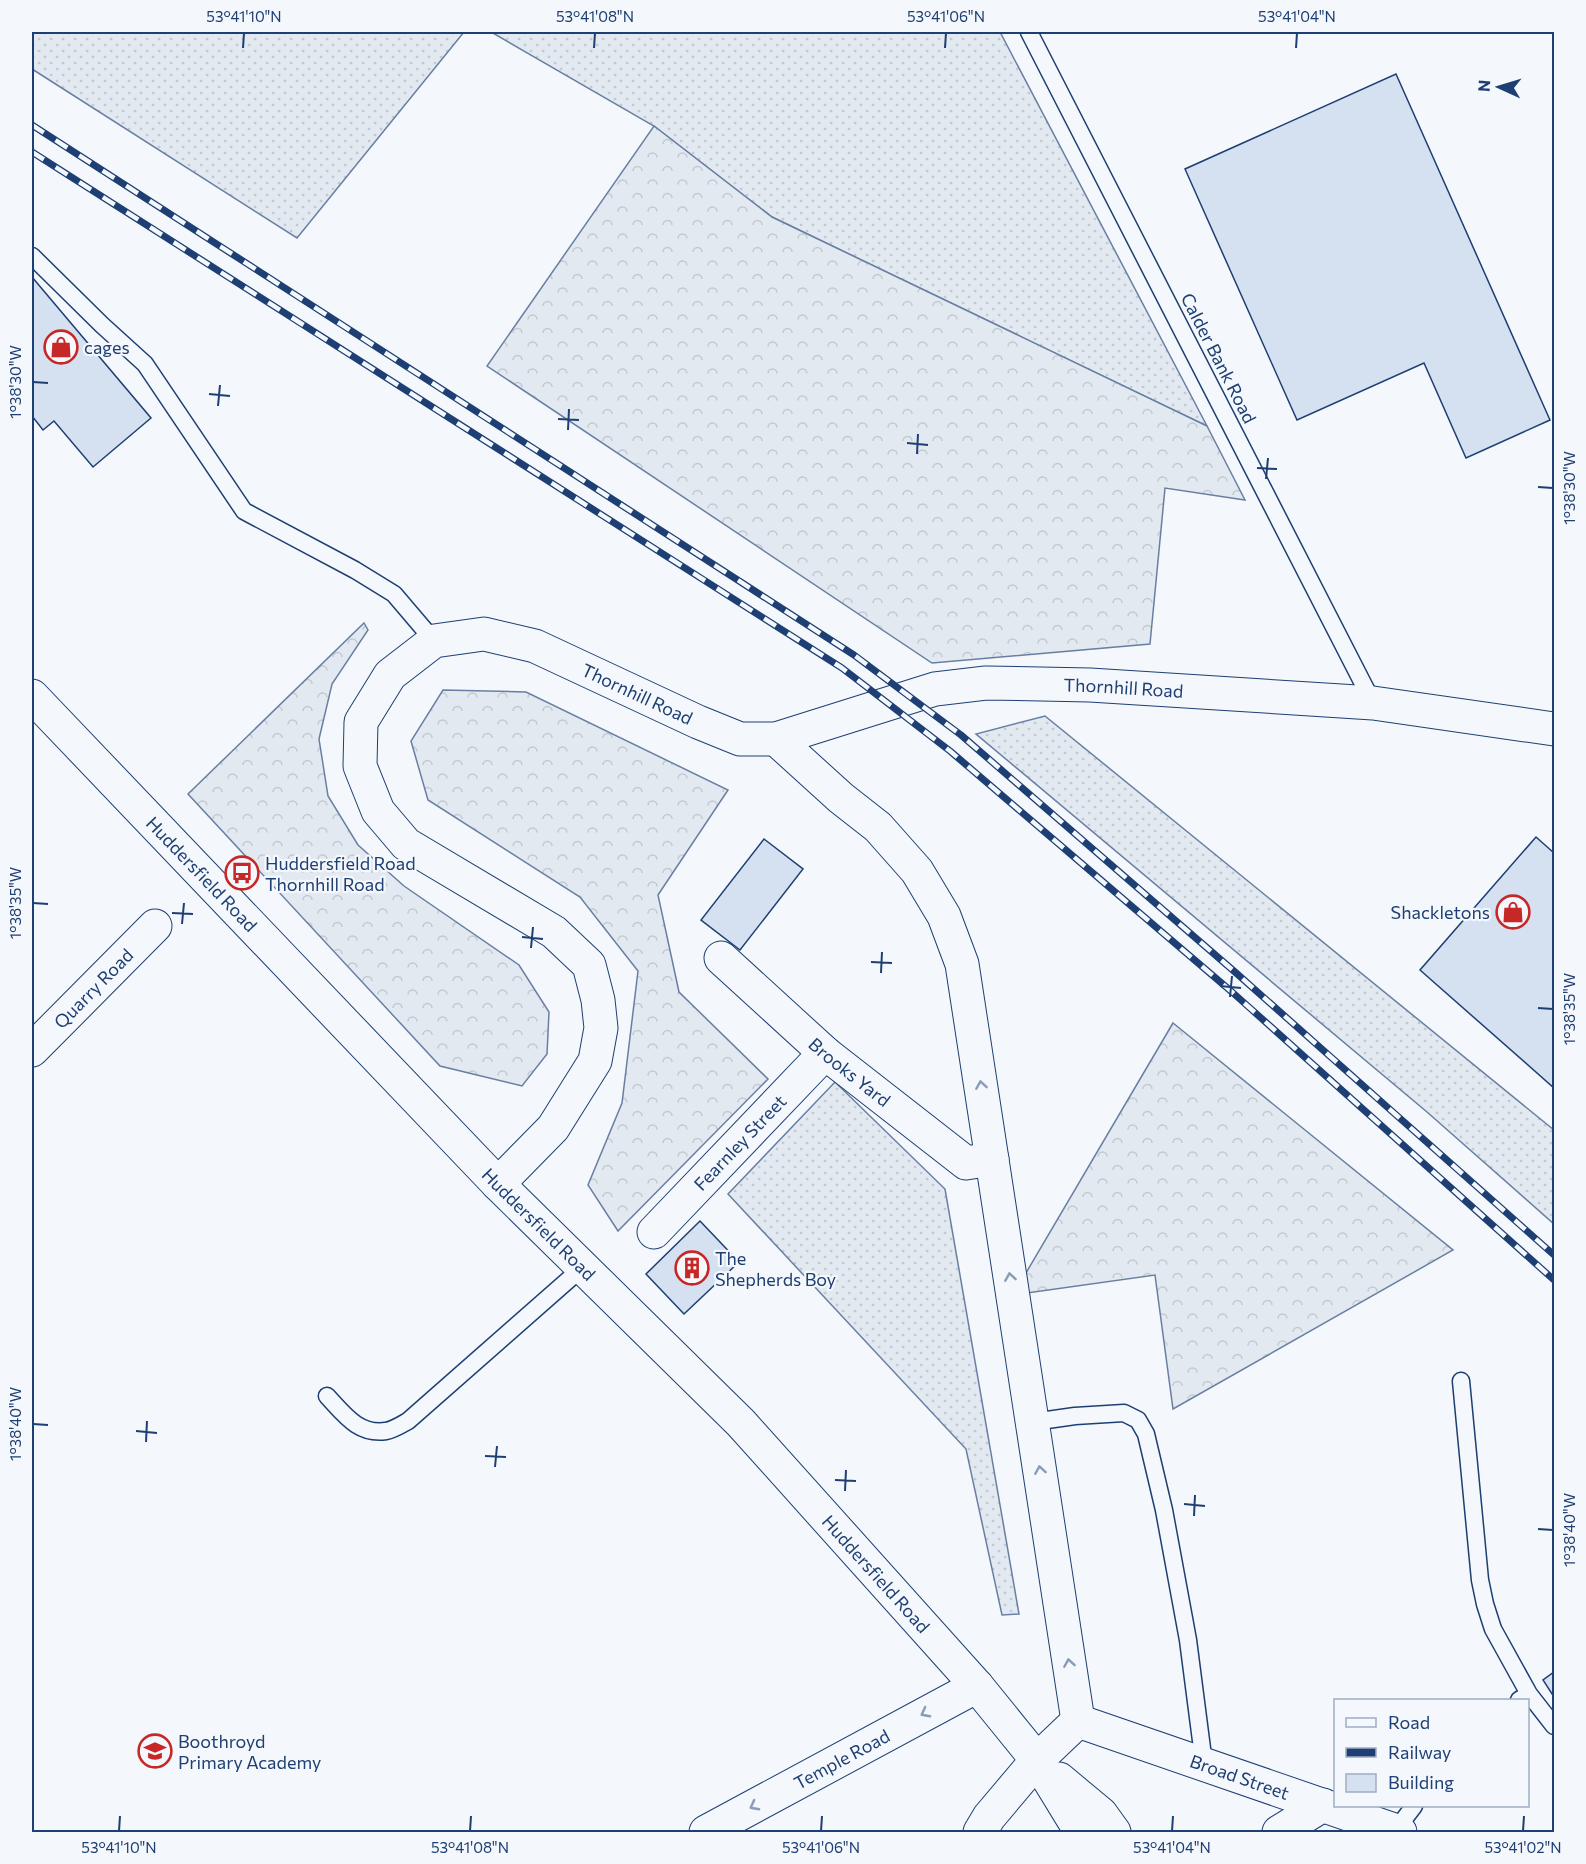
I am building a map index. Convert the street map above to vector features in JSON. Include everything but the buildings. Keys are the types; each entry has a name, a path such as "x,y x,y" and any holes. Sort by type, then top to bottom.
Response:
{"main road":[{"name":"Thornhill Road","path":"498,1184 553,1128 595,1061 602,1028 589,965 554,932 406,844 378,811 360,766 361,722 390,675 434,641 484,634 535,646 698,722 740,738 776,739 935,689 986,683 1090,685 1374,703 1554,729"},
{"name":"Huddersfield Road","path":"32,696 498,1184 741,1423 977,1686 1037,1760 1081,1833"},
{"path":"776,739 841,798 878,827 917,871 944,916 962,964 1078,1721 1037,1760 988,1817 980,1833"},
{"name":"Quarry Road","path":"32,1050 155,926"},
{"name":"Brooks Yard","path":"721,958 825,1053 966,1163 992,1159"},
{"name":"Fearnley Street","path":"654,1232 825,1053"},
{"name":"Temple Road","path":"706,1833 977,1686"},
{"name":"Broad Street","path":"1078,1721 1323,1805 1403,1823"},
{"name":"Huddersfield Road","path":"1037,1760 1101,1814 1114,1833"},
{"path":"1279,1833 1323,1805"}],"lane":[{"name":"Calder Bank Road","path":"1029,32 1374,703"},
{"path":"32,256 145,364 244,511 356,570 394,594 434,641"},
{"path":"327,1396 363,1431 387,1431 408,1422 584,1267"},
{"path":"1461,1382 1481,1588 1493,1629 1524,1697"},
{"path":"1033,1422 1084,1415 1124,1413 1138,1420 1146,1434 1164,1510 1188,1640 1204,1764"},
{"path":"1529,1702 1554,1726"}],"green space":[{"path":"32,32 464,32 297,238 32,69"},
{"path":"491,32 1000,32 1207,426 772,217 654,126"},
{"path":"654,126 772,217 1207,426 1245,500 1165,488 1150,644 932,663 487,366"},
{"path":"364,623 368,630 332,684 319,739 328,796 358,845 404,886 519,965 549,1012 547,1054 522,1086 440,1066 188,794"},
{"path":"443,690 526,692 728,790 658,895 679,992 768,1079 618,1231 588,1185 622,1103 638,971 580,897 428,800 411,741"},
{"path":"1045,716 1554,1130 1554,1224 1427,1112 976,734"},
{"path":"1173,1023 1453,1250 1173,1409 1155,1275 1013,1295"},
{"path":"835,1082 945,1189 1019,1614 1002,1615 966,1449 728,1194"}],"railway":[{"path":"32,125 854,655 961,735 1235,972 1554,1255"},
{"path":"32,152 842,668 950,751 1232,992 1554,1280"}],"place":[{"name":"cages","path":"61,347"},
{"name":"Huddersfield Road Thornhill Road","path":"242,873"},
{"name":"Shackletons","path":"1513,912"},
{"name":"The Shepherds Boy","path":"692,1268"},
{"name":"Boothroyd Primary Academy","path":"155,1751"}]}
